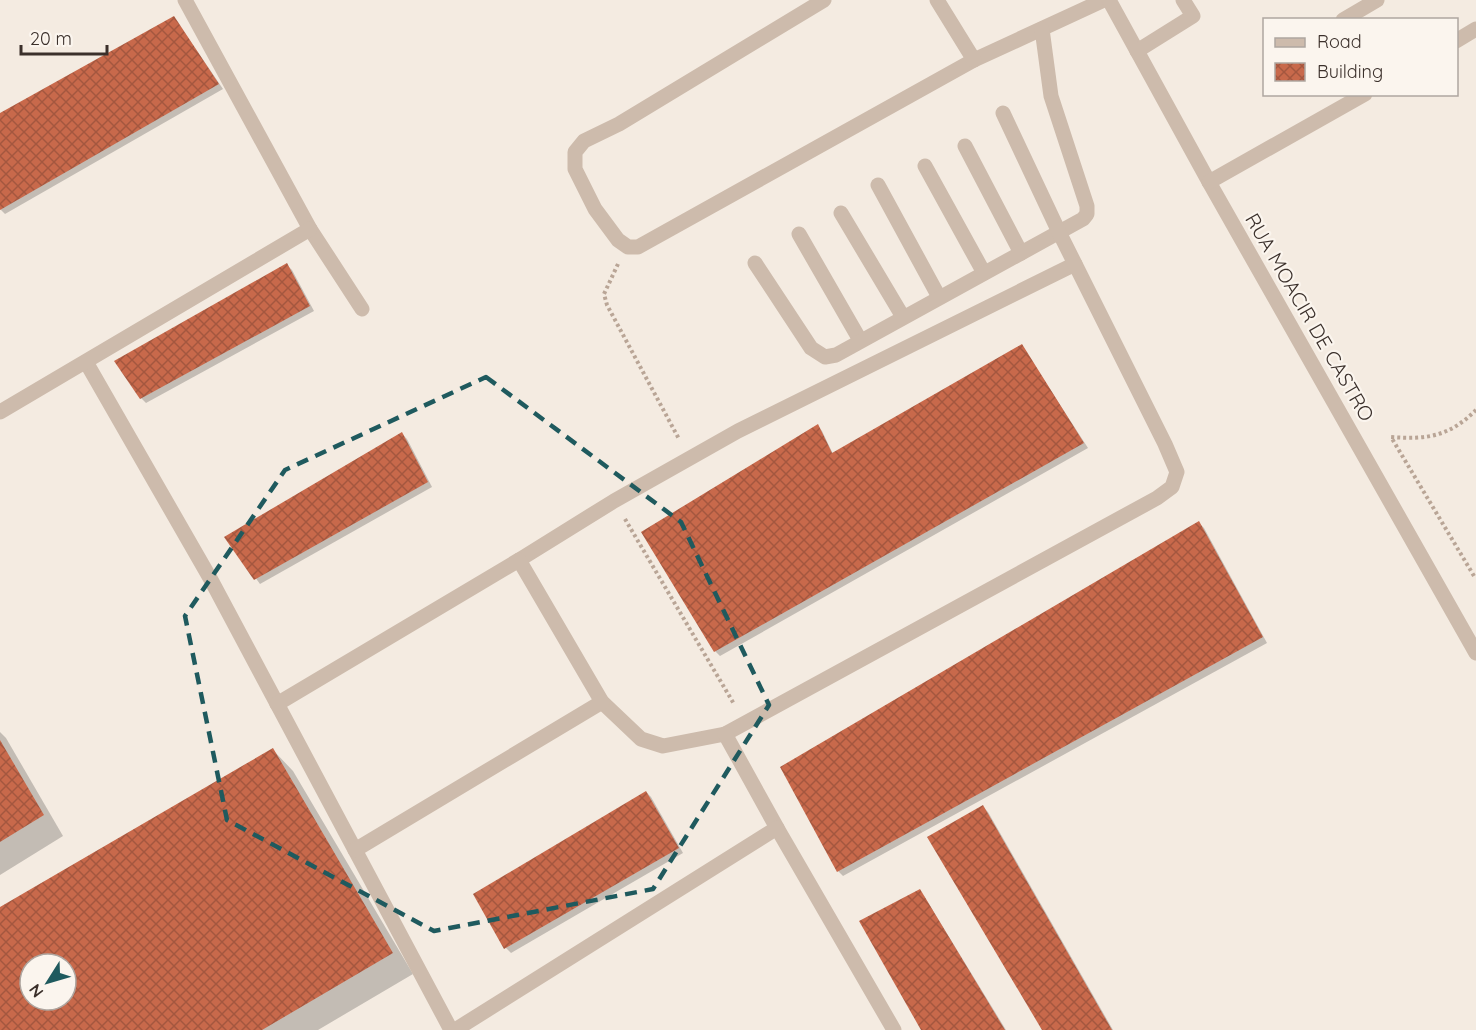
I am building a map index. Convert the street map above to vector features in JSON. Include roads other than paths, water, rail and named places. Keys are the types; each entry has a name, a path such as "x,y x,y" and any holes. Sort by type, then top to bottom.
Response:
{"street":[{"path":"185,0 310,229 362,309"},
{"path":"824,0 628,118 584,141 575,152 574,169 595,209 618,240 628,247 638,247 974,60 1104,0"},
{"path":"937,0 974,60"},
{"name":"RUA MOACIR DE CASTRO","path":"1109,0 1209,182 1476,653"},
{"path":"1137,51 1193,16 1183,0"},
{"path":"1346,18 1377,0"},
{"path":"755,263 811,348 825,357 836,355 1083,219 1087,214 1087,206 1051,96 1042,28"},
{"path":"1458,40 1476,29"},
{"path":"1209,182 1357,97"},
{"path":"519,560 602,702 641,739 663,746 725,734 1157,498 1172,487 1177,472 1165,444 1059,232 1003,113"},
{"path":"965,146 1021,253"},
{"path":"925,166 984,273"},
{"path":"878,186 939,297"},
{"path":"841,213 903,317"},
{"path":"0,412 310,229"},
{"path":"799,234 860,340"},
{"path":"277,704 614,501 738,431 1075,264"},
{"path":"86,362 210,578 453,1030 777,828"},
{"path":"355,850 602,702"},
{"path":"725,734 894,1030"}]}
